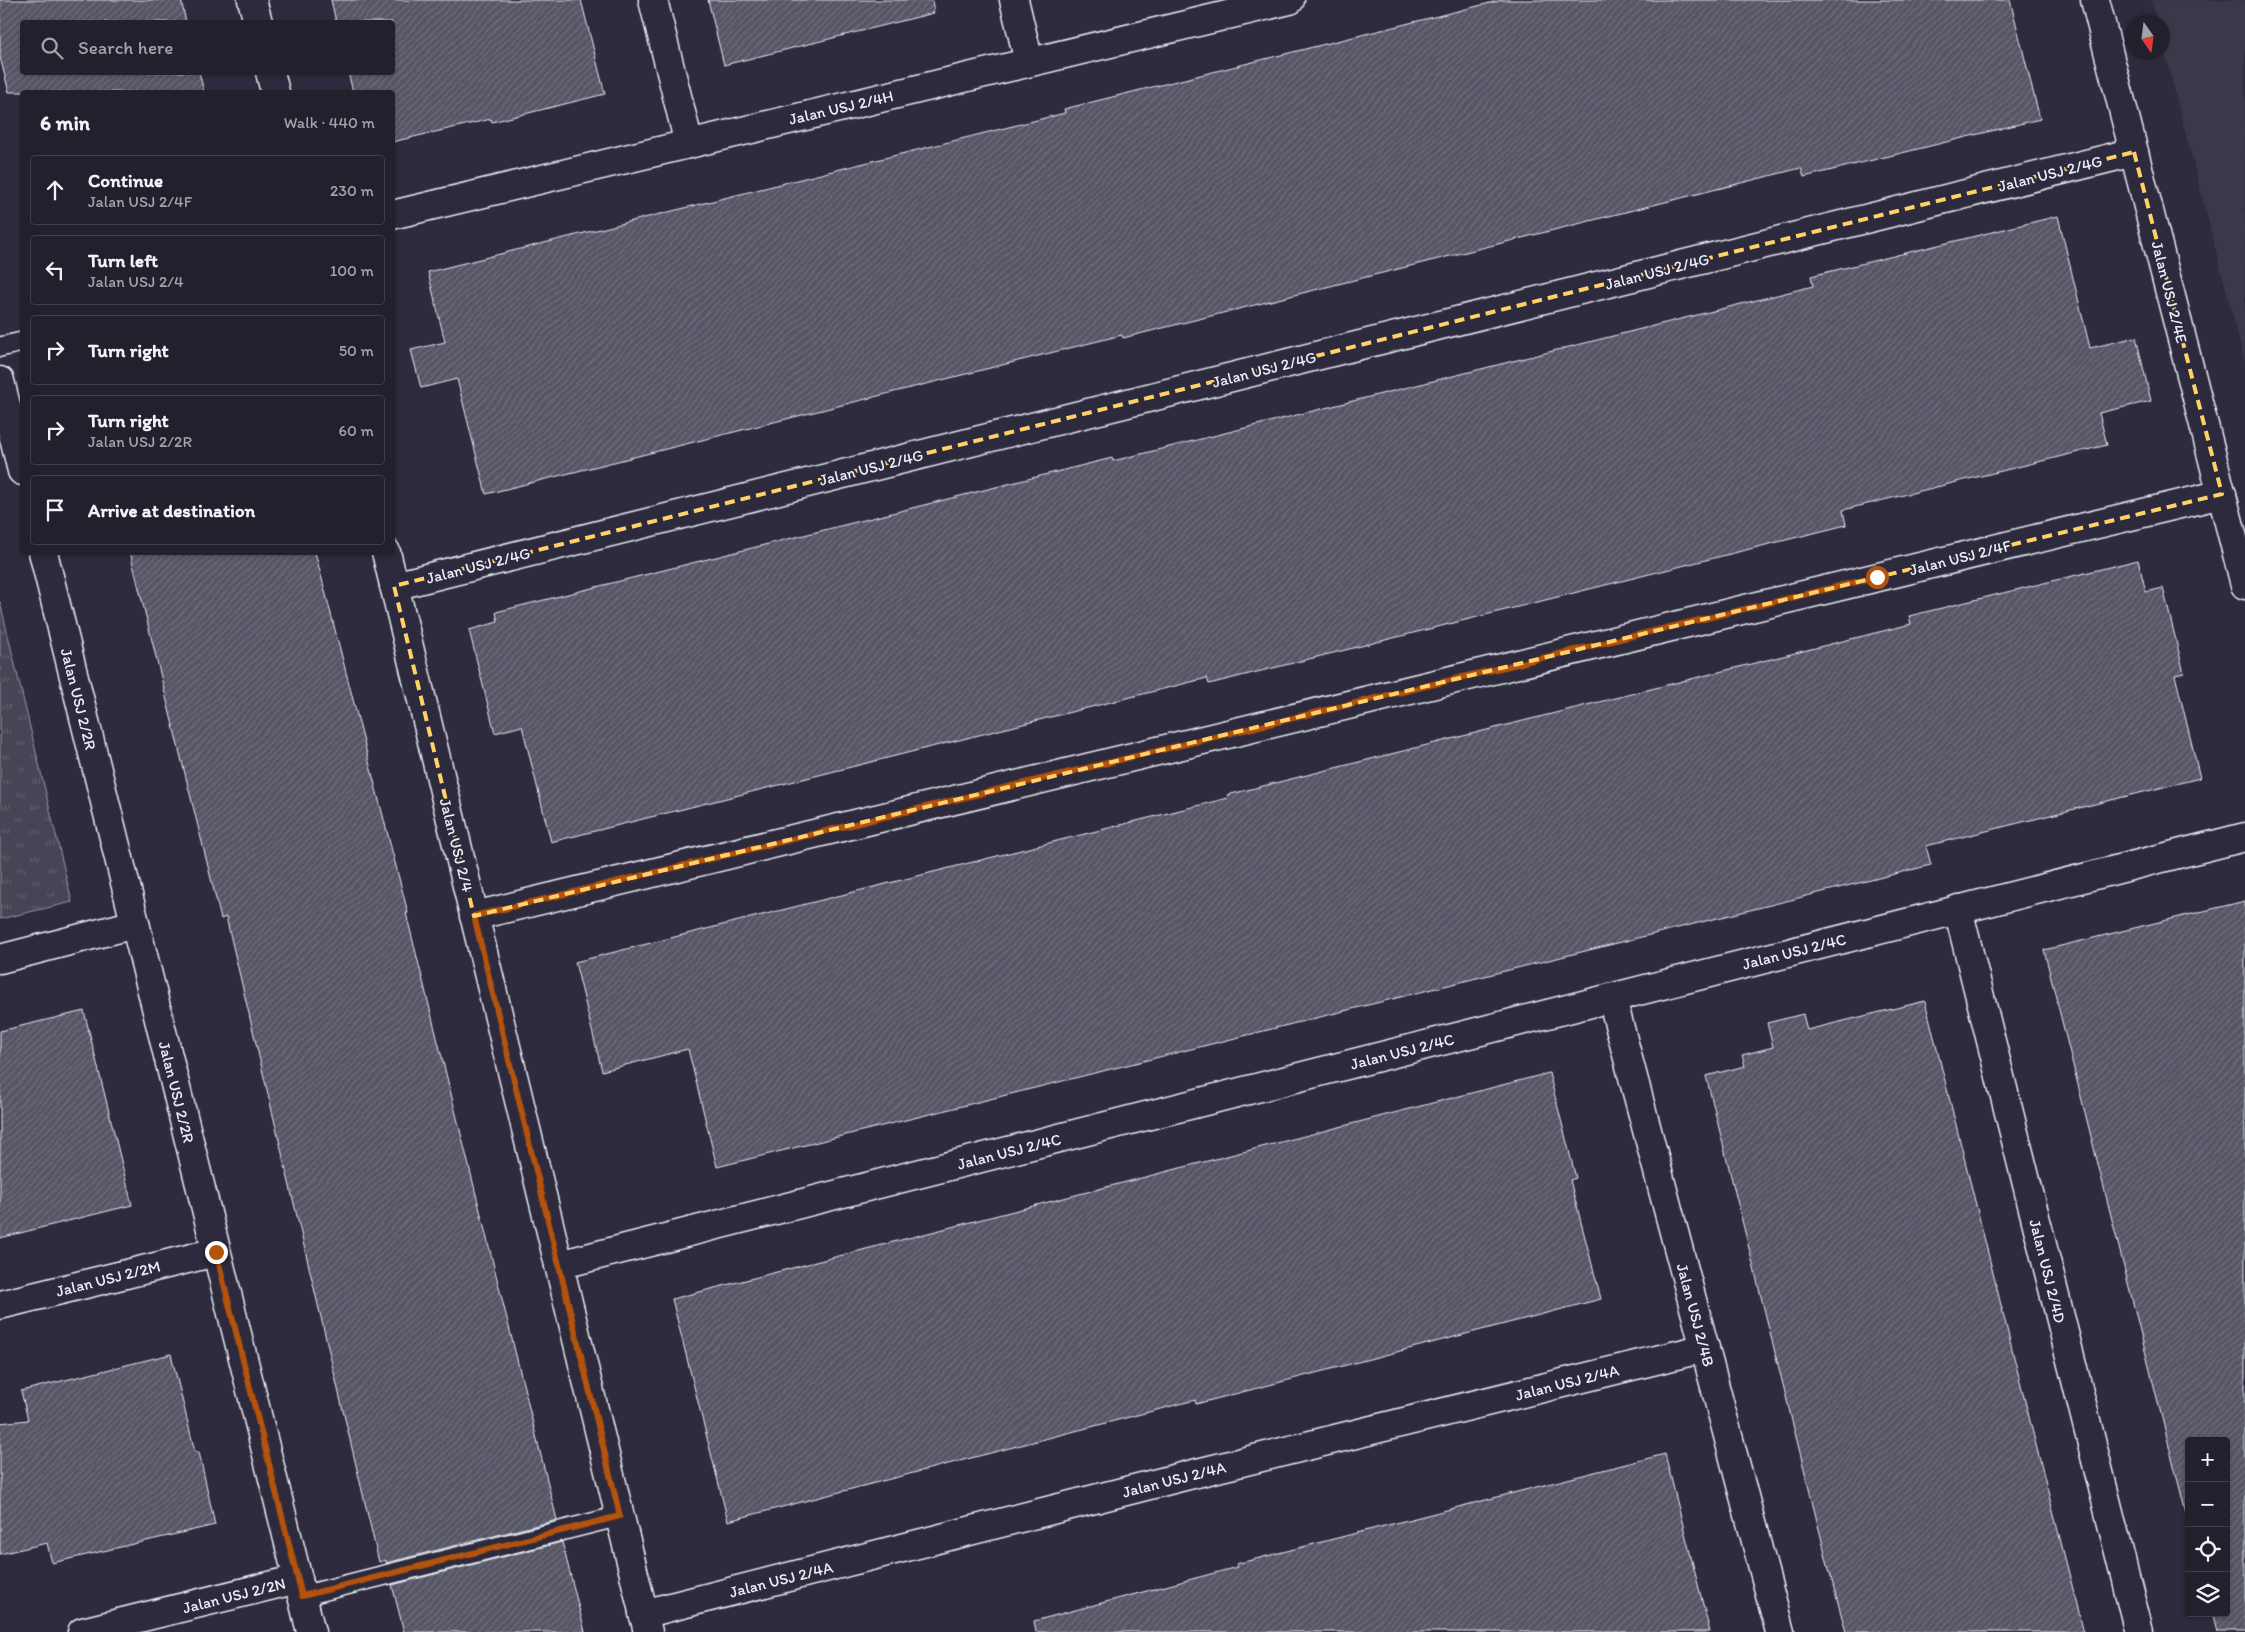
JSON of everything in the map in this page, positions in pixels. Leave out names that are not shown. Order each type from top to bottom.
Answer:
[{"type":"street","points":[[252,0],[257,20]]},
{"type":"street","points":[[653,0],[689,144]]},
{"type":"street","points":[[1014,0],[1029,62]]},
{"type":"street","name":"Jalan USJ 2/4H","points":[[395,214],[1290,0]]},
{"type":"street","name":"Jalan USJ 2/4E","points":[[2095,0],[2245,585]]},
{"type":"street","points":[[271,75],[274,90]]},
{"type":"street","name":"Jalan USJ 2/4G","points":[[394,586],[2134,152]]},
{"type":"street","points":[[0,381],[4,411],[20,464]]},
{"type":"street","name":"Jalan USJ 2/4F","points":[[474,916],[2222,494]]},
{"type":"street","name":"Jalan USJ 2/2R","points":[[44,555],[311,1632]]},
{"type":"street","name":"Jalan USJ 2/4","points":[[387,555],[646,1623]]},
{"type":"street","name":"Jalan USJ 2/4C","points":[[558,1265],[2245,836]]},
{"type":"street","name":"Jalan USJ 2/4D","points":[[1958,909],[2139,1632]]},
{"type":"street","points":[[0,959],[136,924]]},
{"type":"street","name":"Jalan USJ 2/4B","points":[[1612,998],[1780,1632]]},
{"type":"street","name":"Jalan USJ 2/2M","points":[[0,1305],[216,1252]]},
{"type":"street","name":"Jalan USJ 2/4A","points":[[646,1623],[1189,1475],[1705,1348]]},
{"type":"street","name":"Jalan USJ 2/2N","points":[[82,1632],[300,1587]]},
{"type":"lane","points":[[0,348],[20,343]]},
{"type":"lane","points":[[300,1587],[620,1516]]},
{"type":"highlighted area","points":[[2134,152],[2222,494],[474,916],[394,586]]},
{"type":"shaded area","points":[[2151,0],[2245,0],[2245,363],[2167,60],[2170,60],[2170,15],[2155,15]]},
{"type":"green space","points":[[0,602],[72,902],[0,919]]},
{"type":"building","points":[[0,0],[181,0],[186,20],[20,20],[20,75],[200,75],[204,90],[20,90],[20,92],[9,92],[0,57]]},
{"type":"building","points":[[331,0],[581,0],[605,94],[492,122],[491,119],[395,141],[395,90],[352,90],[349,75],[395,75],[395,20],[336,20]]},
{"type":"building","points":[[708,0],[932,0],[934,13],[724,65]]},
{"type":"building","points":[[1502,0],[2010,0],[2040,119],[1804,177],[1801,168],[1123,338],[1122,335],[486,494],[457,379],[421,388],[411,350],[445,342],[428,272],[1065,113],[1064,109]]},
{"type":"building","points":[[2058,216],[2090,348],[2136,337],[2151,401],[2099,413],[2107,445],[1843,510],[1846,525],[1209,684],[1207,678],[551,842],[522,726],[495,733],[469,630],[498,622],[496,612],[1112,458],[1113,461],[1813,286],[1811,276]]},
{"type":"building","points":[[131,555],[316,555],[408,913],[406,913],[557,1520],[386,1563],[386,1560],[379,1562],[226,917],[221,919]]},
{"type":"building","points":[[2138,560],[2146,592],[2163,588],[2184,673],[2175,675],[2200,778],[1926,846],[1931,865],[717,1167],[688,1049],[602,1071],[575,962],[1228,798],[1227,795],[1911,624],[1909,616]]},
{"type":"building","points":[[2245,901],[2245,1632],[2216,1632],[2212,1617],[2230,1617],[2230,1437],[2185,1437],[2185,1509],[2044,950]]},
{"type":"building","points":[[1925,1001],[2084,1632],[1846,1632],[1832,1581],[1706,1076],[1745,1066],[1742,1055],[1773,1047],[1767,1023],[1803,1014],[1807,1030]]},
{"type":"building","points":[[84,1011],[132,1205],[0,1238],[0,1031]]},
{"type":"building","points":[[1549,1073],[1576,1178],[1570,1180],[1601,1299],[1196,1404],[1195,1400],[728,1521],[672,1299]]},
{"type":"building","points":[[171,1354],[195,1452],[199,1452],[215,1525],[52,1563],[47,1543],[0,1554],[0,1423],[28,1420],[21,1391]]},
{"type":"building","points":[[1665,1454],[1710,1632],[1036,1632],[1034,1621],[1237,1567],[1236,1564]]},
{"type":"building","points":[[562,1542],[585,1632],[404,1632],[392,1585]]},
{"type":"route","points":[[216,1252],[302,1596],[620,1516],[474,916],[1877,577]]}]
